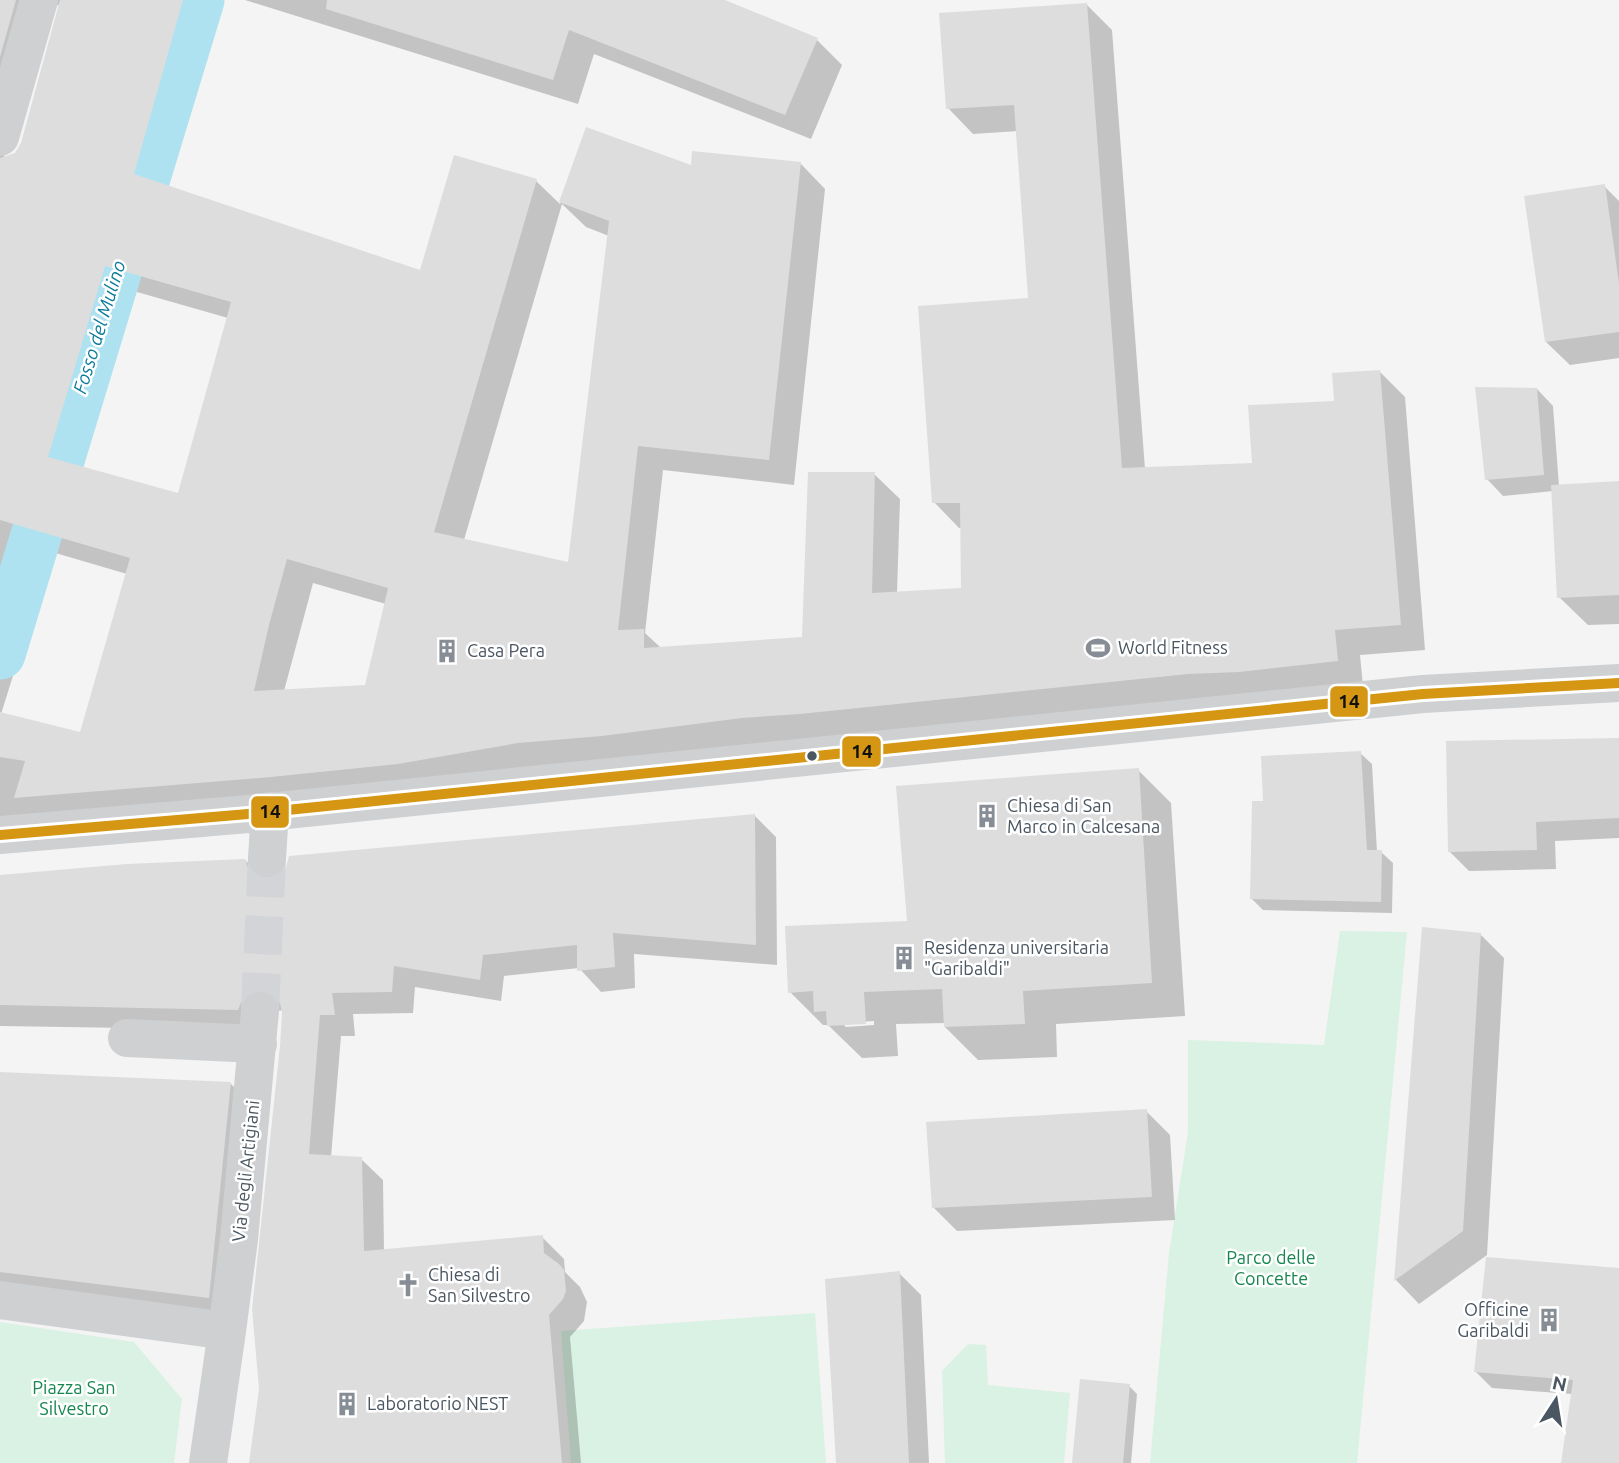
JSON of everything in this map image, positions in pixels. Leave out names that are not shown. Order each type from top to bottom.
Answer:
[{"type":"street","points":[[0,137],[39,0]]},
{"type":"street","points":[[0,835],[270,811],[1423,694],[1619,683]]},
{"type":"street","points":[[267,858],[270,811]]},
{"type":"street","name":"Via degli Artigiani","points":[[127,1038],[259,1028],[239,1239],[227,1331]]},
{"type":"street","points":[[0,1300],[227,1331],[208,1463]]},
{"type":"green space","name":"Parco delle Concette","points":[[1340,931],[1407,932],[1357,1463],[1150,1463],[1169,1253],[1188,1132],[1188,1040],[1324,1045]]},
{"type":"green space","points":[[815,1313],[826,1463],[571,1463],[561,1331]]},
{"type":"green space","name":"Piazza San Silvestro","points":[[0,1322],[134,1342],[182,1399],[174,1463],[0,1463]]},
{"type":"green space","points":[[968,1344],[986,1345],[988,1385],[1070,1393],[1064,1463],[945,1463],[942,1371]]},
{"type":"building","points":[[0,0],[16,0],[0,57]]},
{"type":"building","points":[[60,0],[183,0],[134,174],[420,270],[454,155],[537,179],[434,532],[568,562],[609,221],[559,202],[586,127],[691,165],[692,151],[801,162],[769,460],[638,446],[618,630],[644,629],[644,648],[802,637],[808,472],[875,472],[872,593],[961,588],[960,503],[932,503],[918,306],[1028,298],[1014,105],[946,109],[939,13],[1087,3],[1122,468],[1252,463],[1248,405],[1334,401],[1332,373],[1380,370],[1401,625],[1335,630],[1338,661],[742,718],[602,736],[518,743],[398,764],[14,798],[25,761],[0,757],[0,712],[80,732],[130,558],[0,520],[0,158],[15,153],[21,143]],"holes":[[[105,266],[231,302],[178,493],[48,457]],[[287,559],[388,588],[365,685],[254,691]]]},
{"type":"building","points":[[327,0],[725,0],[818,38],[785,115],[569,30],[553,80],[326,9]]},
{"type":"building","points":[[1605,184],[1619,283],[1619,332],[1545,342],[1524,196]]},
{"type":"building","points":[[1475,387],[1537,388],[1544,475],[1485,480]]},
{"type":"building","points":[[1619,481],[1619,595],[1557,598],[1551,485]]},
{"type":"building","points":[[1619,738],[1619,818],[1536,822],[1537,850],[1448,852],[1446,741]]},
{"type":"building","points":[[1361,751],[1367,850],[1382,850],[1381,902],[1250,899],[1252,801],[1263,801],[1261,756]]},
{"type":"building","points":[[1139,768],[1152,983],[1023,991],[1025,1024],[944,1027],[942,989],[864,992],[866,1024],[827,1026],[826,1011],[814,1012],[813,991],[788,993],[785,926],[907,921],[896,786]]},
{"type":"building","points":[[755,814],[756,945],[613,933],[615,967],[577,971],[577,945],[483,955],[480,980],[394,966],[392,992],[332,993],[335,1015],[320,1015],[309,1154],[362,1157],[364,1251],[543,1235],[544,1253],[564,1270],[566,1291],[563,1299],[549,1315],[562,1463],[249,1463],[259,1389],[252,1309],[280,1046],[280,1003],[273,994],[261,989],[250,991],[243,998],[238,1010],[0,1005],[0,875],[127,864],[245,859],[254,876],[266,880],[285,871],[289,856]]},
{"type":"building","points":[[1422,927],[1481,933],[1463,1231],[1394,1281]]},
{"type":"building","points":[[0,1072],[231,1082],[209,1298],[0,1272]]},
{"type":"building","points":[[1147,1109],[1152,1197],[932,1208],[926,1122]]},
{"type":"building","name":"Officine Garibaldi","points":[[1486,1257],[1619,1268],[1619,1463],[1561,1463],[1573,1380],[1474,1372]]},
{"type":"building","points":[[900,1271],[909,1463],[836,1463],[825,1279]]},
{"type":"building","points":[[1080,1379],[1130,1384],[1123,1463],[1072,1463]]},
{"type":"waterway","name":"Fosso del Mulino","points":[[0,654],[199,0]]},
{"type":"tunnel","points":[[260,1011],[267,858]]},
{"type":"transit line","name":"14","points":[[0,835],[248,814],[1423,694],[1619,683]]},
{"type":"place","name":"World Fitness","points":[[1098,648]]},
{"type":"place","name":"Casa Pera","points":[[447,651]]},
{"type":"place","name":"Chiesa di San Marco in Calcesana","points":[[987,816]]},
{"type":"place","name":"Residenza universitaria \"Garibaldi\"","points":[[904,958]]},
{"type":"place","name":"Chiesa di San Silvestro","points":[[408,1285]]},
{"type":"place","name":"Officine Garibaldi","points":[[1549,1320]]},
{"type":"place","name":"Laboratorio NEST","points":[[347,1404]]}]
